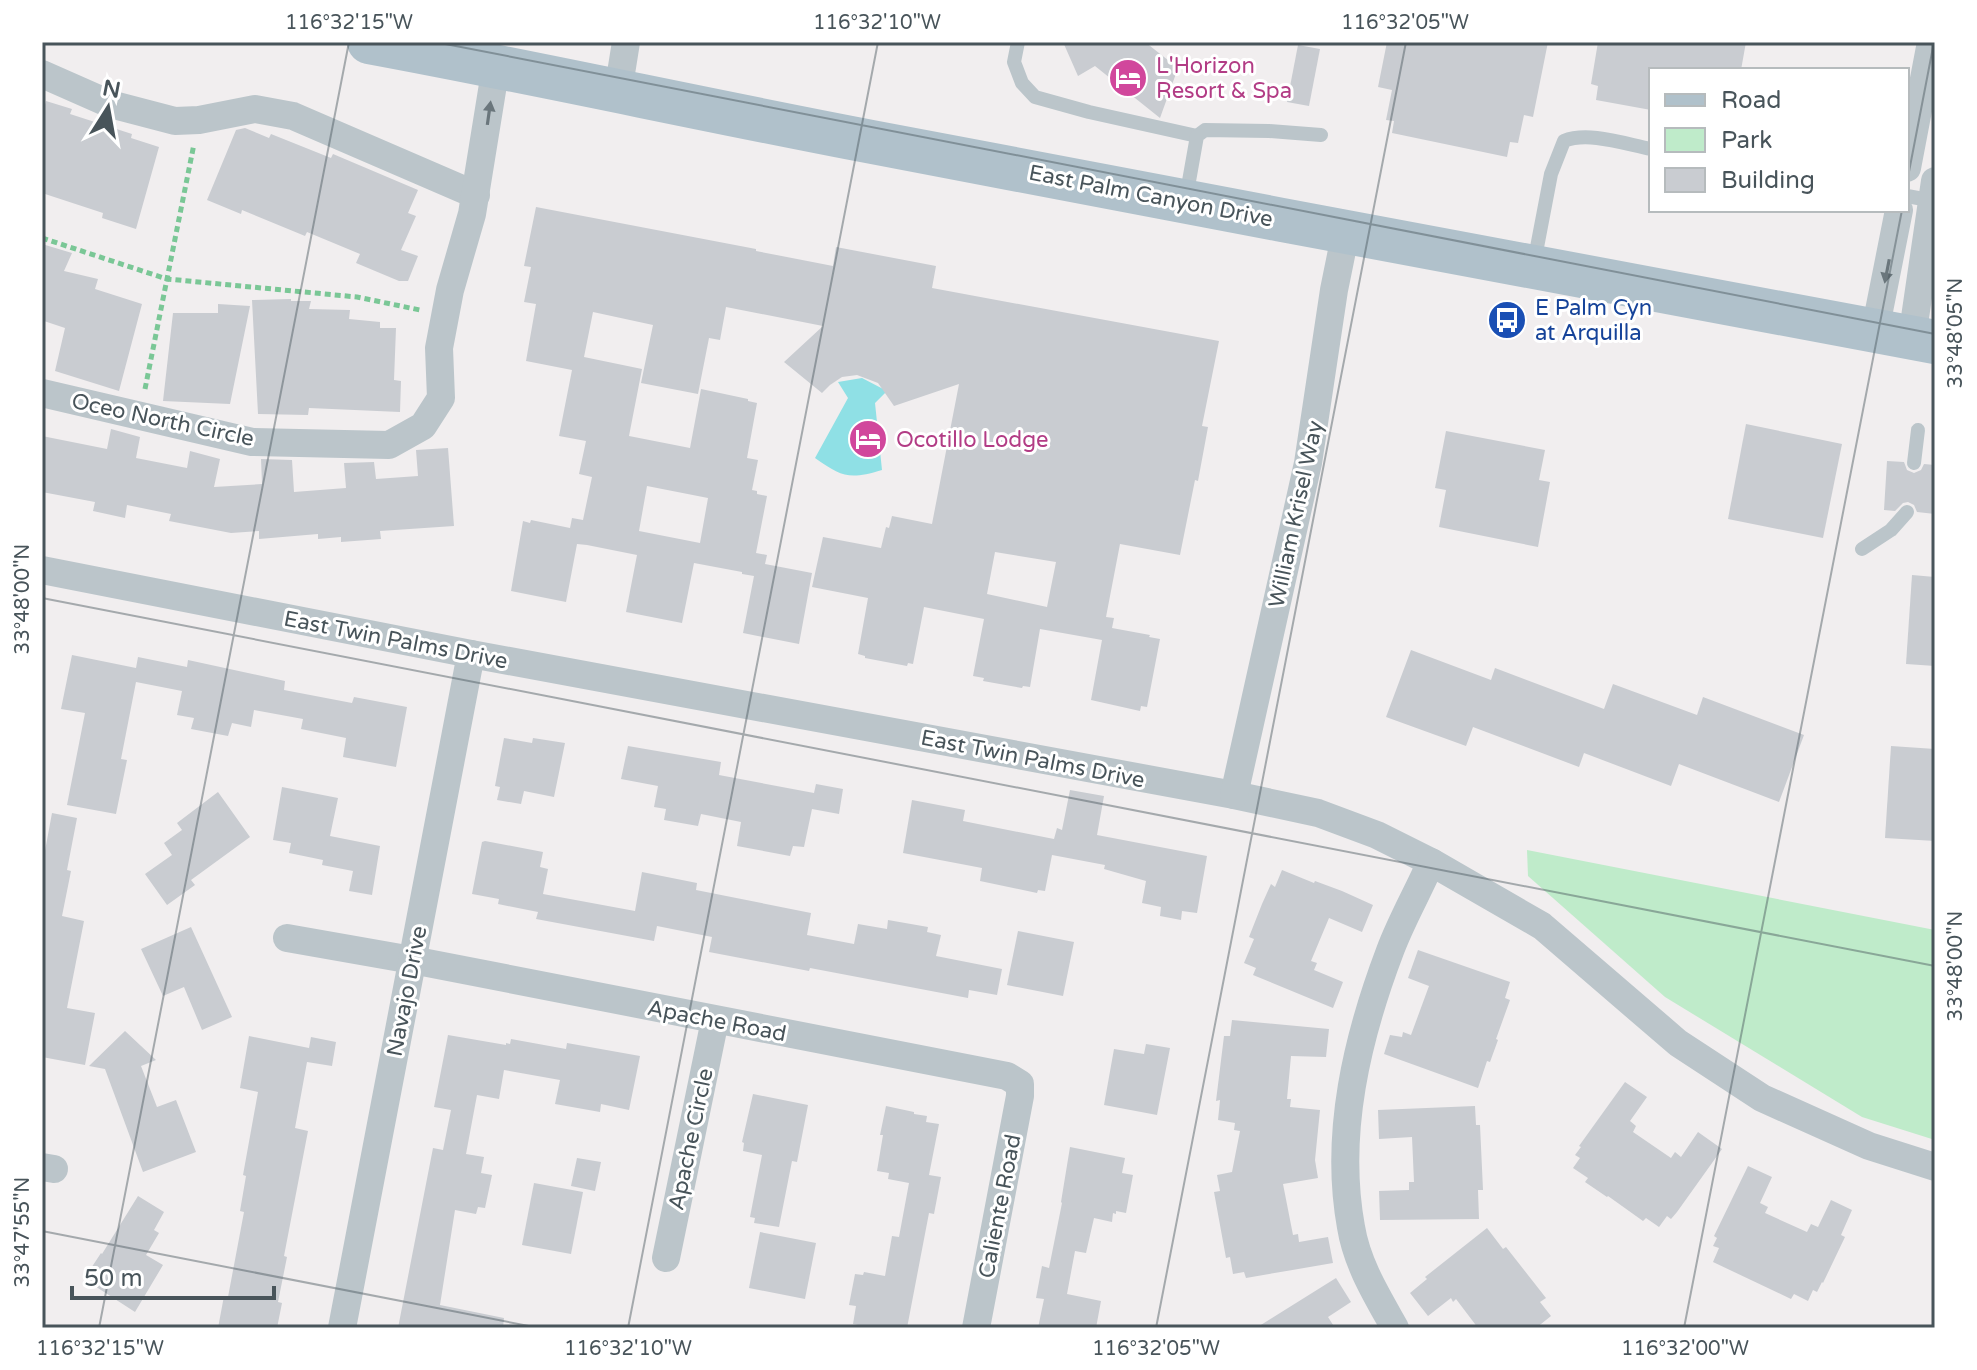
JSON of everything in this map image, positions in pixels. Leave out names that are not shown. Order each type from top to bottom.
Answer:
[{"type":"main road","name":"East Palm Canyon Drive","points":[[369,42],[1185,202],[1907,337]]},
{"type":"street","points":[[618,92],[626,42]]},
{"type":"street","points":[[1909,158],[1931,42]]},
{"type":"street","name":"Oceo North Circle","points":[[42,393],[252,442],[389,445],[423,426],[441,398],[439,348],[450,290],[476,195],[496,66]]},
{"type":"street","points":[[42,74],[110,104],[175,121],[199,120],[255,109],[293,116],[476,195]]},
{"type":"street","points":[[1907,337],[1927,195]]},
{"type":"street","points":[[1899,212],[1907,337]]},
{"type":"street","name":"William Krisel Way","points":[[1234,795],[1308,463],[1346,231]]},
{"type":"street","name":"East Twin Palms Drive","points":[[42,570],[1318,813],[1377,835],[1431,862],[1542,926],[1678,1043],[1762,1098],[1869,1146],[1935,1167]]},
{"type":"street","name":"Navajo Drive","points":[[342,1328],[471,654]]},
{"type":"street","points":[[1395,1328],[1368,1280],[1351,1229],[1344,1162],[1350,1095],[1364,1026],[1391,949],[1431,862]]},
{"type":"street","name":"Apache Road","points":[[287,938],[1007,1076],[1020,1084]]},
{"type":"street","name":"Apache Circle","points":[[666,1258],[715,1020]]},
{"type":"street","name":"Caliente Road","points":[[976,1328],[1020,1084]]},
{"type":"lane","points":[[1018,42],[1014,62],[1022,83],[1035,97],[1197,136]]},
{"type":"lane","points":[[1185,202],[1197,136],[1205,130],[1321,135]]},
{"type":"lane","points":[[1533,267],[1551,174],[1564,141],[1588,137],[1649,149]]},
{"type":"lane","points":[[1914,463],[1918,430]]},
{"type":"lane","points":[[1862,549],[1891,530],[1907,512]]},
{"type":"path","points":[[140,416],[199,120]]},
{"type":"path","points":[[42,238],[167,279],[357,297],[445,315]]},
{"type":"green space","points":[[1527,850],[1935,930],[1935,1140],[1862,1117],[1665,997],[1528,876]]},
{"type":"water","points":[[862,378],[887,391],[875,403],[882,470],[853,476],[839,473],[815,458],[848,398],[838,382]]},
{"type":"building","name":"L'Horizon Resort & Spa","points":[[1063,42],[1145,42],[1178,68],[1160,118],[1095,66],[1078,76]]},
{"type":"building","points":[[1387,42],[1548,42],[1533,117],[1524,115],[1518,143],[1510,142],[1507,157],[1392,133],[1394,121],[1386,120],[1392,90],[1378,87]]},
{"type":"building","points":[[1598,42],[1746,42],[1741,68],[1649,68],[1649,110],[1596,100],[1598,86],[1591,84]]},
{"type":"building","points":[[1298,45],[1320,49],[1309,106],[1287,102]]},
{"type":"building","points":[[46,101],[72,109],[70,114],[132,134],[131,138],[159,147],[136,229],[102,218],[103,213],[42,193],[42,116]]},
{"type":"building","points":[[245,128],[269,138],[271,134],[331,158],[333,154],[418,190],[408,213],[416,216],[401,250],[418,256],[408,281],[399,281],[356,263],[360,254],[307,232],[305,236],[242,210],[241,214],[207,200],[236,130]]},
{"type":"building","points":[[536,207],[833,266],[836,247],[936,266],[932,288],[1219,341],[1202,426],[1208,427],[1180,555],[1120,544],[1106,617],[1114,618],[1112,628],[1160,639],[1147,707],[1141,706],[1140,711],[1091,700],[1102,640],[1040,629],[1030,687],[983,681],[984,678],[973,676],[984,619],[924,607],[913,664],[908,663],[907,666],[858,654],[868,598],[812,587],[823,537],[881,548],[892,516],[932,524],[959,384],[894,406],[878,383],[857,375],[842,377],[822,393],[784,362],[823,326],[726,307],[720,340],[709,338],[698,394],[641,383],[653,325],[593,312],[584,357],[642,369],[629,436],[690,448],[701,389],[757,403],[747,458],[758,460],[752,490],[767,496],[756,553],[767,555],[765,564],[812,573],[799,644],[743,633],[754,576],[694,563],[682,623],[626,612],[637,555],[587,545],[577,544],[566,602],[511,591],[523,521],[570,528],[572,518],[583,520],[592,477],[579,474],[586,441],[559,436],[572,370],[526,361],[536,304],[524,302],[531,267],[524,266]],"holes":[[[647,486],[708,498],[700,543],[639,531]],[[995,552],[1056,562],[1047,607],[987,594]]]},
{"type":"building","points":[[42,244],[72,253],[64,271],[98,279],[95,289],[142,304],[119,391],[55,371],[65,328],[44,321],[42,324]]},
{"type":"building","points":[[252,300],[311,301],[309,309],[350,310],[349,319],[380,322],[380,328],[396,328],[394,380],[401,381],[400,412],[309,408],[308,415],[258,414]]},
{"type":"building","points":[[218,304],[250,306],[230,404],[163,401],[173,313],[218,313]]},
{"type":"building","points":[[1746,424],[1842,444],[1823,538],[1728,519]]},
{"type":"building","points":[[111,429],[140,437],[136,458],[187,468],[190,451],[220,459],[214,487],[262,484],[261,459],[292,460],[294,492],[346,488],[344,463],[374,462],[376,479],[418,476],[416,450],[448,448],[454,526],[380,531],[381,539],[341,542],[341,537],[318,539],[318,534],[259,539],[259,531],[231,533],[169,521],[171,514],[127,505],[125,518],[93,511],[95,502],[42,492],[42,436],[107,449]]},
{"type":"building","points":[[1446,431],[1545,450],[1539,480],[1550,482],[1538,547],[1439,527],[1446,490],[1435,488]]},
{"type":"building","points":[[1887,461],[1904,462],[1907,470],[1914,473],[1921,470],[1924,464],[1935,465],[1935,514],[1917,512],[1914,505],[1908,502],[1895,511],[1884,510]]},
{"type":"building","points":[[1912,575],[1935,577],[1935,666],[1906,664]]},
{"type":"building","points":[[1411,650],[1491,680],[1495,668],[1604,709],[1613,684],[1697,715],[1703,697],[1804,735],[1779,802],[1679,764],[1671,786],[1584,753],[1579,767],[1473,727],[1466,746],[1386,717]]},
{"type":"building","points":[[72,655],[136,668],[138,657],[187,667],[188,660],[285,681],[284,690],[352,703],[354,697],[407,707],[396,767],[343,757],[346,738],[301,729],[303,719],[254,710],[251,727],[232,723],[228,736],[191,729],[194,718],[177,715],[182,691],[136,682],[121,759],[127,760],[116,814],[67,805],[85,713],[61,709]]},
{"type":"building","points":[[504,738],[532,743],[533,738],[565,743],[554,797],[524,791],[521,804],[497,800],[500,787],[495,786]]},
{"type":"building","points":[[628,746],[721,762],[719,775],[814,793],[816,784],[843,789],[839,814],[812,809],[804,847],[793,846],[790,856],[737,846],[741,822],[701,814],[698,826],[664,820],[666,809],[654,807],[658,786],[621,779]]},
{"type":"building","points":[[1891,746],[1935,749],[1935,841],[1885,838]]},
{"type":"building","points":[[282,787],[338,798],[330,836],[380,846],[372,895],[349,891],[353,871],[322,865],[323,860],[289,853],[291,843],[273,840]]},
{"type":"building","points":[[1070,790],[1104,796],[1097,835],[1207,856],[1197,913],[1182,911],[1181,920],[1160,916],[1161,907],[1142,903],[1146,881],[1104,869],[1105,865],[1052,855],[1045,891],[1038,890],[1037,893],[980,881],[982,868],[903,853],[912,800],[965,810],[963,821],[1054,839],[1057,828],[1062,830]]},
{"type":"building","points":[[218,792],[250,837],[191,880],[195,885],[167,905],[145,874],[172,855],[164,843],[182,830],[177,823]]},
{"type":"building","points":[[52,813],[77,818],[62,916],[84,921],[67,1008],[95,1013],[85,1065],[42,1057],[42,867]]},
{"type":"building","points":[[482,842],[543,852],[540,867],[548,869],[543,894],[635,911],[642,872],[697,883],[696,890],[811,913],[807,935],[854,944],[858,924],[887,929],[888,920],[928,927],[927,932],[941,935],[936,956],[1002,969],[997,995],[969,990],[968,998],[709,952],[712,937],[657,926],[654,941],[536,919],[538,912],[498,904],[499,899],[472,894]]},
{"type":"building","points":[[1282,870],[1373,905],[1362,932],[1329,918],[1311,961],[1317,963],[1314,970],[1343,982],[1333,1008],[1253,975],[1256,968],[1244,963],[1254,939],[1249,937],[1262,904],[1271,884],[1275,887]]},
{"type":"building","points":[[191,927],[232,1017],[202,1030],[184,987],[163,996],[141,949]]},
{"type":"building","points":[[1018,931],[1074,942],[1063,996],[1007,985]]},
{"type":"building","points":[[1418,950],[1510,982],[1505,998],[1510,1000],[1498,1040],[1478,1088],[1384,1054],[1390,1035],[1402,1037],[1403,1032],[1411,1035],[1429,986],[1408,978]]},
{"type":"building","points":[[1232,1020],[1329,1029],[1326,1057],[1291,1056],[1287,1099],[1291,1099],[1290,1107],[1320,1110],[1315,1160],[1318,1178],[1283,1184],[1293,1235],[1298,1234],[1299,1242],[1328,1237],[1333,1263],[1246,1278],[1244,1272],[1233,1274],[1230,1257],[1226,1258],[1214,1192],[1220,1191],[1217,1175],[1232,1172],[1240,1131],[1234,1130],[1235,1123],[1218,1120],[1220,1100],[1216,1101],[1224,1036],[1230,1036]]},
{"type":"building","points":[[125,1031],[156,1060],[141,1066],[157,1107],[176,1100],[196,1152],[143,1172],[105,1069],[89,1066]]},
{"type":"building","points":[[448,1035],[506,1045],[510,1044],[511,1039],[566,1049],[567,1043],[640,1056],[629,1110],[601,1104],[600,1112],[555,1104],[560,1080],[504,1070],[499,1099],[477,1095],[466,1154],[484,1157],[481,1173],[492,1175],[485,1208],[478,1207],[476,1214],[455,1210],[440,1305],[504,1318],[503,1328],[398,1328],[433,1148],[443,1150],[451,1110],[434,1107]]},
{"type":"building","points":[[249,1036],[309,1048],[311,1037],[336,1042],[332,1066],[307,1062],[295,1128],[308,1131],[284,1256],[287,1257],[278,1302],[282,1303],[277,1328],[218,1328],[224,1296],[228,1297],[244,1212],[240,1211],[246,1176],[243,1175],[258,1092],[240,1088]]},
{"type":"building","points":[[1146,1044],[1170,1048],[1157,1115],[1104,1105],[1114,1049],[1144,1054]]},
{"type":"building","points":[[1625,1082],[1647,1097],[1630,1121],[1636,1126],[1633,1132],[1671,1158],[1675,1152],[1681,1157],[1698,1132],[1722,1149],[1677,1212],[1671,1219],[1667,1216],[1659,1227],[1646,1218],[1643,1221],[1585,1182],[1588,1178],[1573,1168],[1580,1158],[1575,1155],[1579,1146]]},
{"type":"building","points":[[753,1094],[808,1105],[797,1162],[792,1161],[779,1227],[754,1223],[755,1218],[750,1217],[762,1155],[743,1151],[742,1142]]},
{"type":"building","points":[[886,1106],[927,1116],[926,1122],[939,1124],[929,1175],[941,1177],[934,1214],[929,1213],[907,1328],[873,1328],[853,1324],[856,1306],[849,1305],[855,1274],[863,1275],[864,1272],[885,1276],[892,1236],[899,1237],[909,1183],[888,1179],[889,1173],[877,1171]]},
{"type":"building","points":[[1475,1106],[1476,1125],[1480,1125],[1483,1190],[1478,1190],[1479,1219],[1380,1220],[1379,1191],[1409,1190],[1409,1182],[1414,1182],[1412,1137],[1379,1139],[1378,1110]]},
{"type":"building","points":[[1070,1147],[1125,1158],[1122,1173],[1133,1175],[1126,1213],[1116,1211],[1112,1222],[1094,1218],[1086,1253],[1075,1251],[1067,1294],[1101,1301],[1096,1328],[1038,1328],[1044,1299],[1036,1298],[1042,1266],[1049,1268]]},
{"type":"building","points":[[577,1158],[601,1162],[595,1191],[571,1186]]},
{"type":"building","points":[[1748,1166],[1772,1177],[1760,1203],[1768,1207],[1765,1213],[1807,1232],[1811,1224],[1818,1227],[1831,1200],[1852,1210],[1841,1235],[1845,1237],[1823,1283],[1817,1292],[1813,1290],[1808,1301],[1794,1294],[1791,1299],[1713,1262],[1719,1248],[1713,1246],[1717,1238],[1714,1236]]},
{"type":"building","points":[[534,1183],[583,1192],[571,1254],[522,1245]]},
{"type":"building","points":[[138,1196],[164,1212],[154,1230],[159,1233],[146,1255],[163,1265],[135,1312],[84,1279]]},
{"type":"building","points":[[1487,1228],[1546,1298],[1540,1302],[1551,1316],[1536,1328],[1478,1328],[1456,1299],[1453,1302],[1451,1298],[1428,1316],[1410,1293],[1427,1279],[1425,1277]]},
{"type":"building","points":[[760,1232],[816,1243],[805,1299],[749,1288]]},
{"type":"building","points":[[1336,1278],[1351,1302],[1328,1317],[1335,1328],[1256,1328]]},
{"type":"place","name":"L'Horizon Resort & Spa","points":[[1128,78]]},
{"type":"place","name":"E Palm Cyn at Arquilla","points":[[1507,320]]},
{"type":"place","name":"Ocotillo Lodge","points":[[868,439]]}]
